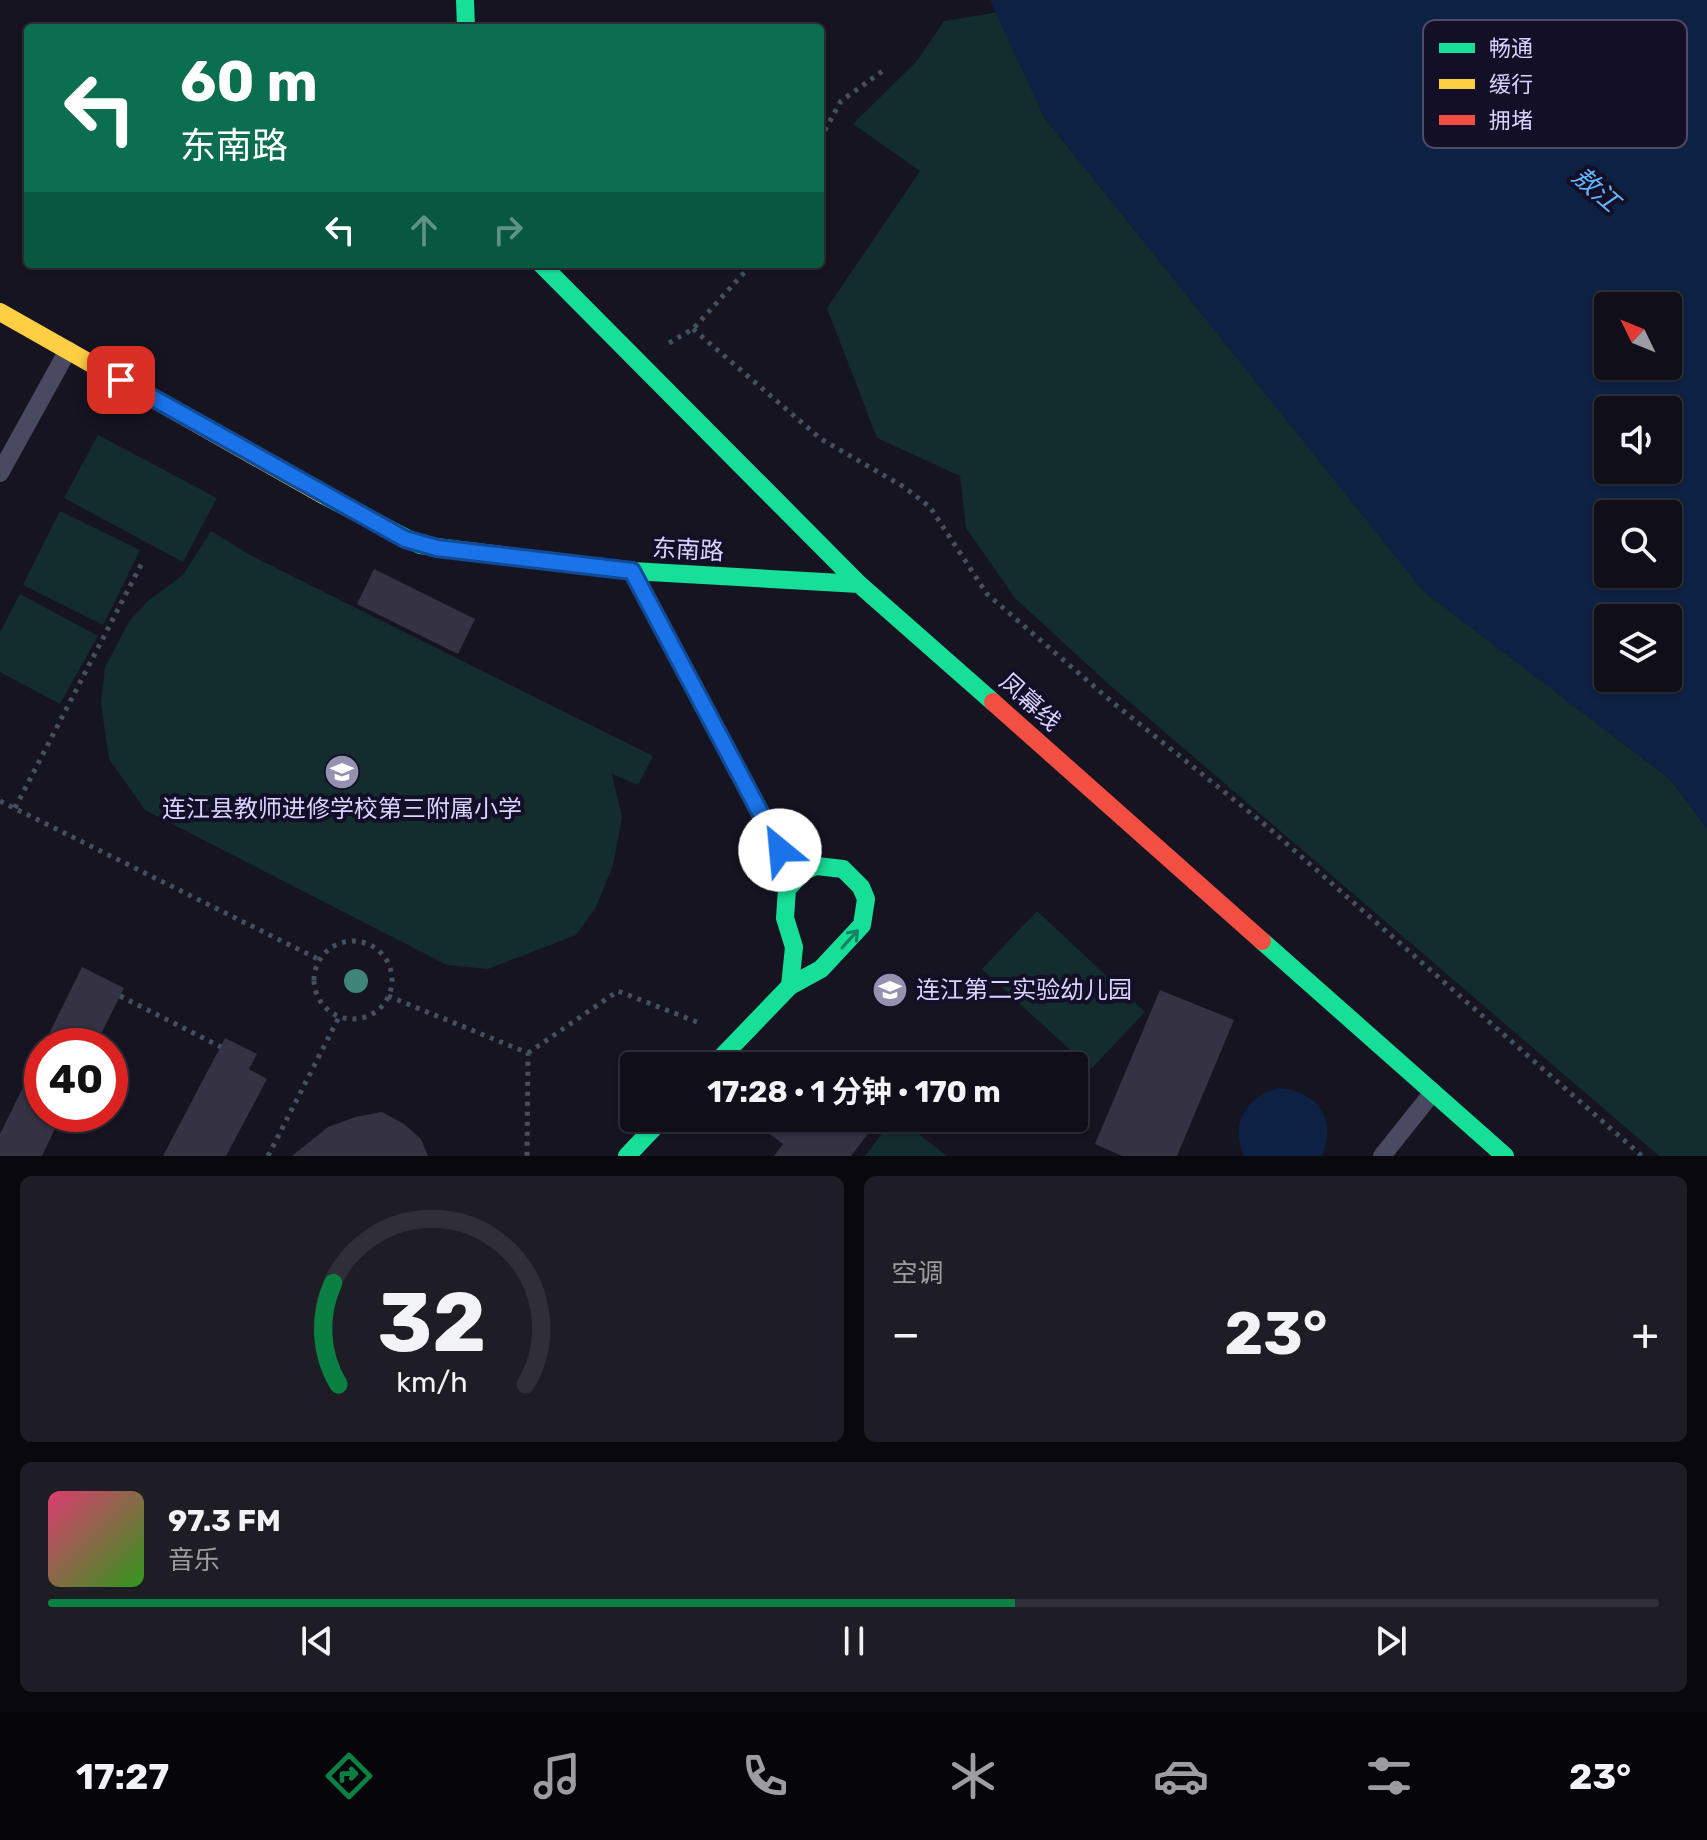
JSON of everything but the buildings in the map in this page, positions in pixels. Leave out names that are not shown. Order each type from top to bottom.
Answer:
[{"type":"street","points":[[465,0],[466,24]]},
{"type":"street","name":"凤幕线","points":[[545,268],[859,584],[1505,1156]]},
{"type":"street","name":"东南路","points":[[1,314],[405,539],[437,548],[632,571],[859,584]]},
{"type":"street","points":[[632,571],[795,878]]},
{"type":"street","points":[[726,1052],[790,986],[821,969],[853,937],[866,912],[861,887],[843,869],[817,866],[795,878],[783,903],[794,947],[790,986]]},
{"type":"street","points":[[627,1156],[650,1132]]},
{"type":"lane","points":[[0,473],[68,350]]},
{"type":"lane","points":[[1382,1156],[1433,1092]]},
{"type":"path","points":[[824,132],[841,101],[884,70]]},
{"type":"path","points":[[630,355],[661,347],[693,329],[748,268]]},
{"type":"path","points":[[693,329],[821,439],[904,487],[930,507],[987,594],[1111,701],[1263,823],[1642,1156]]},
{"type":"path","points":[[15,808],[143,561]]},
{"type":"path","points":[[0,801],[320,960]]},
{"type":"path","points":[[362,942],[373,947],[389,965],[392,976],[388,996],[377,1011],[364,1018],[339,1017],[327,1010],[315,987],[320,960],[338,945],[362,942]]},
{"type":"path","points":[[528,1053],[618,991],[739,1039]]},
{"type":"path","points":[[120,996],[221,1047]]},
{"type":"path","points":[[388,996],[528,1053]]},
{"type":"path","points":[[268,1156],[339,1017]]},
{"type":"path","points":[[527,1156],[528,1053]]},
{"type":"green space","points":[[998,12],[1044,117],[1423,590],[1671,780],[1707,828],[1707,1156],[1659,1156],[1104,680],[1015,598],[966,528],[960,476],[877,438],[827,308],[920,171],[853,124],[917,61],[944,21]]},
{"type":"green space","points":[[98,435],[217,498],[183,562],[64,498]]},
{"type":"green space","points":[[60,511],[140,550],[103,625],[23,585]]},
{"type":"green space","points":[[211,531],[252,556],[653,756],[638,785],[612,774],[622,818],[613,865],[595,909],[576,935],[488,969],[447,965],[145,810],[109,759],[101,704],[105,667],[130,620],[149,600],[183,575]]},
{"type":"green space","points":[[20,594],[98,636],[60,704],[0,672],[0,632]]},
{"type":"green space","points":[[1037,911],[1145,1012],[1091,1069],[1088,1066],[1088,1052],[1072,1052],[982,969]]},
{"type":"green space","points":[[883,1132],[916,1132],[947,1156],[865,1156]]},
{"type":"water","name":"敖江","points":[[990,0],[1707,0],[1707,828],[1671,780],[1423,591],[1044,117]]},
{"type":"water","points":[[1278,1088],[1303,1094],[1320,1109],[1327,1130],[1321,1156],[1244,1156],[1239,1133],[1243,1113],[1257,1098]]},
{"type":"traffic: fast","points":[[465,0],[466,24]]},
{"type":"traffic: fast","points":[[545,268],[859,584],[993,702]]},
{"type":"traffic: fast","points":[[323,495],[420,545],[632,571],[859,584]]},
{"type":"traffic: fast","points":[[632,571],[795,878]]},
{"type":"traffic: fast","points":[[817,866],[843,869],[861,887],[866,899],[862,925],[821,969],[790,986],[794,947],[785,918],[787,889],[805,870],[817,866]]},
{"type":"traffic: fast","points":[[1262,941],[1505,1156]]},
{"type":"traffic: fast","points":[[726,1052],[790,986]]},
{"type":"traffic: fast","points":[[627,1156],[650,1132]]},
{"type":"traffic: slow","points":[[0,312],[323,495]]},
{"type":"traffic: jam","points":[[993,702],[1262,941]]},
{"type":"place","name":"连江县教师进修学校第三附属小学","points":[[342,772]]},
{"type":"place","name":"连江第二实验幼儿园","points":[[890,990]]},
{"type":"route","points":[[121,380],[389,532],[420,545],[632,571],[780,850]]}]
